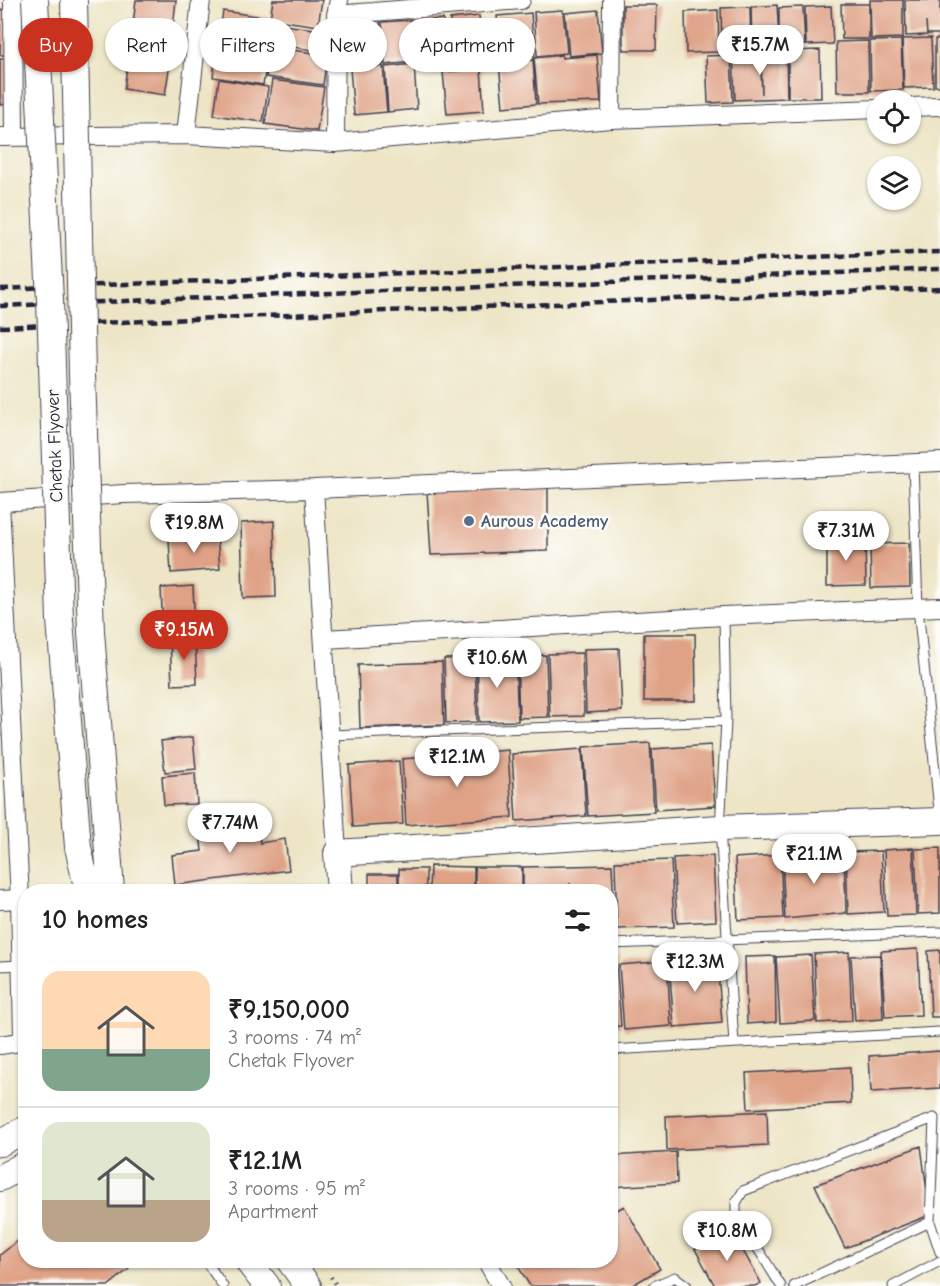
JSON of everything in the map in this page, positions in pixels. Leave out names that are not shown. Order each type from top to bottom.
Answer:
[{"type":"main road","name":"Chetak Flyover","points":[[35,0],[50,300],[60,621],[78,848],[86,884]]},
{"type":"main road","name":"Chetak Flyover","points":[[74,0],[82,375],[91,632],[110,884]]},
{"type":"main road","points":[[339,884],[337,853],[720,828],[940,820]]},
{"type":"main road","points":[[0,1143],[18,1133]]},
{"type":"main road","points":[[0,1178],[18,1168]]},
{"type":"main road","points":[[254,1268],[267,1286]]},
{"type":"main road","points":[[295,1268],[308,1286]]},
{"type":"street","points":[[13,0],[7,137],[186,135],[335,143],[611,119],[867,109]]},
{"type":"street","points":[[186,135],[201,0]]},
{"type":"street","points":[[335,143],[337,8],[521,0]]},
{"type":"street","points":[[611,119],[612,0]]},
{"type":"street","points":[[921,107],[940,106]]},
{"type":"street","points":[[18,888],[8,834],[0,501],[124,494],[314,489],[940,462]]},
{"type":"street","points":[[314,489],[337,853]]},
{"type":"street","points":[[324,639],[724,616],[940,607]]},
{"type":"street","points":[[0,900],[18,899]]},
{"type":"street","points":[[0,1045],[18,1042]]},
{"type":"street","points":[[491,1268],[501,1286]]},
{"type":"lane","points":[[913,464],[918,608],[940,820]]},
{"type":"lane","points":[[724,616],[726,722],[720,828],[734,1043]]},
{"type":"lane","points":[[929,718],[940,717]]},
{"type":"lane","points":[[330,735],[726,722]]},
{"type":"lane","points":[[618,944],[940,932]]},
{"type":"lane","points":[[0,966],[18,965]]},
{"type":"lane","points":[[618,1050],[940,1032]]},
{"type":"lane","points":[[782,1286],[736,1214],[736,1203],[743,1191],[934,1118],[930,1222],[940,1252]]},
{"type":"lane","points":[[794,1286],[930,1222]]},
{"type":"lane","points":[[893,1286],[940,1261]]},
{"type":"lane","points":[[211,1268],[223,1286]]},
{"type":"lane","points":[[654,1286],[675,1277],[687,1286]]},
{"type":"building","points":[[136,0],[176,0],[174,18],[134,18]]},
{"type":"building","points":[[273,0],[322,0],[319,18],[308,18],[308,25],[296,23],[296,18],[270,18]]},
{"type":"building","points":[[870,0],[903,0],[903,38],[871,39]]},
{"type":"building","points":[[905,0],[940,0],[940,34],[927,34],[926,22],[927,35],[906,36]]},
{"type":"building","points":[[841,4],[869,4],[869,39],[842,39]]},
{"type":"building","points":[[623,5],[657,5],[656,50],[623,50]]},
{"type":"building","points":[[777,5],[779,41],[779,8],[803,7],[805,45],[752,49],[751,7]]},
{"type":"building","points":[[831,6],[833,44],[806,45],[805,7]]},
{"type":"building","points":[[750,7],[751,48],[722,49],[721,8]]},
{"type":"building","points":[[0,10],[6,10],[8,55],[0,55]]},
{"type":"building","points":[[563,10],[567,53],[537,56],[534,12]]},
{"type":"building","points":[[598,10],[602,53],[569,56],[565,13]]},
{"type":"building","points":[[718,10],[719,52],[686,53],[685,12]]},
{"type":"building","points":[[223,11],[270,18],[222,18]]},
{"type":"building","points":[[531,13],[531,18],[497,18],[497,16]]},
{"type":"building","points":[[399,21],[399,64],[387,65],[387,22]]},
{"type":"building","points":[[296,27],[308,28],[308,49],[296,48]]},
{"type":"building","points":[[931,38],[933,87],[904,88],[902,39]]},
{"type":"building","points":[[935,39],[940,39],[940,86],[935,86]]},
{"type":"building","points":[[901,40],[903,90],[871,90],[870,41]]},
{"type":"building","points":[[868,41],[869,90],[867,92],[837,92],[836,42]]},
{"type":"building","points":[[820,50],[821,98],[788,98],[788,51]]},
{"type":"building","points":[[296,51],[308,52],[308,72],[325,72],[323,85],[266,77],[267,72],[296,72]]},
{"type":"building","points":[[786,51],[787,98],[735,100],[733,54],[760,53],[762,94],[761,52]]},
{"type":"building","points":[[597,55],[601,102],[538,104],[535,58]]},
{"type":"building","points":[[731,55],[733,102],[708,103],[706,56]]},
{"type":"building","points":[[0,59],[9,59],[11,104],[0,105]]},
{"type":"building","points":[[399,66],[399,72],[415,72],[417,109],[388,112],[387,67]]},
{"type":"building","points":[[126,72],[169,72],[165,95],[124,89]]},
{"type":"building","points":[[214,72],[265,72],[263,85],[213,77]]},
{"type":"building","points":[[350,72],[384,72],[387,112],[354,115]]},
{"type":"building","points":[[443,72],[481,72],[484,111],[447,114]]},
{"type":"building","points":[[500,72],[534,72],[536,104],[503,107]]},
{"type":"building","points":[[219,79],[268,87],[263,122],[214,115]]},
{"type":"building","points":[[272,80],[324,87],[317,131],[265,124]]},
{"type":"building","name":"Aurous Academy","points":[[548,487],[548,551],[431,555],[427,491]]},
{"type":"building","points":[[274,521],[276,597],[243,598],[241,523]]},
{"type":"building","points":[[217,535],[220,569],[171,573],[169,540]]},
{"type":"building","points":[[827,538],[865,538],[866,585],[827,586]]},
{"type":"building","points":[[909,543],[910,587],[871,588],[870,544]]},
{"type":"building","points":[[193,586],[195,631],[163,633],[161,588]]},
{"type":"building","points":[[644,634],[695,634],[696,701],[644,701]]},
{"type":"building","points":[[195,637],[197,684],[172,685],[170,638]]},
{"type":"building","points":[[619,648],[622,711],[586,713],[584,649]]},
{"type":"building","points":[[582,653],[584,716],[550,717],[548,654]]},
{"type":"building","points":[[546,655],[548,717],[519,718],[517,656]]},
{"type":"building","points":[[515,656],[518,721],[479,722],[477,658]]},
{"type":"building","points":[[475,658],[477,722],[446,723],[444,659]]},
{"type":"building","points":[[442,662],[444,725],[360,728],[358,665]]},
{"type":"building","points":[[193,737],[196,769],[165,772],[161,741]]},
{"type":"building","points":[[650,743],[654,812],[588,816],[583,747]]},
{"type":"building","points":[[711,745],[715,806],[656,810],[652,749]]},
{"type":"building","points":[[582,749],[586,816],[516,821],[512,754]]},
{"type":"building","points":[[508,750],[512,817],[406,825],[402,759]]},
{"type":"building","points":[[399,761],[403,824],[353,827],[349,765]]},
{"type":"building","points":[[195,773],[197,804],[164,805],[162,776]]},
{"type":"building","points":[[257,817],[260,843],[285,839],[289,870],[175,884],[172,855],[202,851],[199,825]]},
{"type":"building","points":[[913,848],[916,915],[887,916],[884,850]]},
{"type":"building","points":[[940,848],[940,913],[918,914],[915,849]]},
{"type":"building","points":[[881,851],[884,912],[848,914],[846,852]]},
{"type":"building","points":[[844,853],[846,913],[785,919],[782,856]]},
{"type":"building","points":[[780,855],[783,918],[738,920],[735,858]]},
{"type":"building","points":[[713,856],[716,921],[677,923],[673,858]]},
{"type":"building","points":[[671,860],[674,927],[618,929],[618,884],[616,884],[615,862]]},
{"type":"building","points":[[612,865],[613,884],[523,884],[523,867]]},
{"type":"building","points":[[430,866],[474,867],[474,884],[429,884]]},
{"type":"building","points":[[475,867],[522,867],[522,884],[475,884]]},
{"type":"building","points":[[399,869],[426,869],[426,884],[399,884]]},
{"type":"building","points":[[369,874],[398,874],[398,884],[369,884]]},
{"type":"building","points":[[918,949],[921,1015],[885,1017],[881,951]]},
{"type":"building","points":[[940,950],[940,1017],[931,1017],[928,951]]},
{"type":"building","points":[[849,952],[852,1021],[817,1023],[814,954]]},
{"type":"building","points":[[811,955],[815,1021],[780,1023],[776,957]]},
{"type":"building","points":[[880,955],[883,1019],[855,1021],[851,956]]},
{"type":"building","points":[[775,956],[776,1022],[747,1024],[745,957]]},
{"type":"building","points":[[717,959],[722,1023],[674,1027],[669,963]]},
{"type":"building","points":[[667,961],[671,1026],[624,1030],[619,965]]},
{"type":"building","points":[[618,986],[621,1026],[618,1026]]},
{"type":"building","points":[[940,1051],[940,1088],[871,1092],[869,1056]]},
{"type":"building","points":[[850,1067],[851,1103],[748,1109],[746,1073]]},
{"type":"building","points":[[767,1111],[768,1145],[667,1150],[666,1116]]},
{"type":"building","points":[[921,1146],[930,1215],[845,1248],[815,1185]]},
{"type":"building","points":[[676,1152],[677,1183],[618,1187],[618,1156]]},
{"type":"building","points":[[624,1206],[660,1269],[631,1286],[530,1286],[519,1268],[618,1268],[618,1209]]},
{"type":"building","points":[[731,1229],[761,1283],[755,1286],[715,1286],[695,1249]]},
{"type":"building","points":[[18,1240],[18,1268],[129,1269],[108,1286],[0,1286],[0,1255]]},
{"type":"railway","points":[[0,289],[940,252]]},
{"type":"railway","points":[[0,306],[940,269]]},
{"type":"railway","points":[[0,327],[940,288]]},
{"type":"place","name":"Aurous Academy","points":[[469,521]]}]
